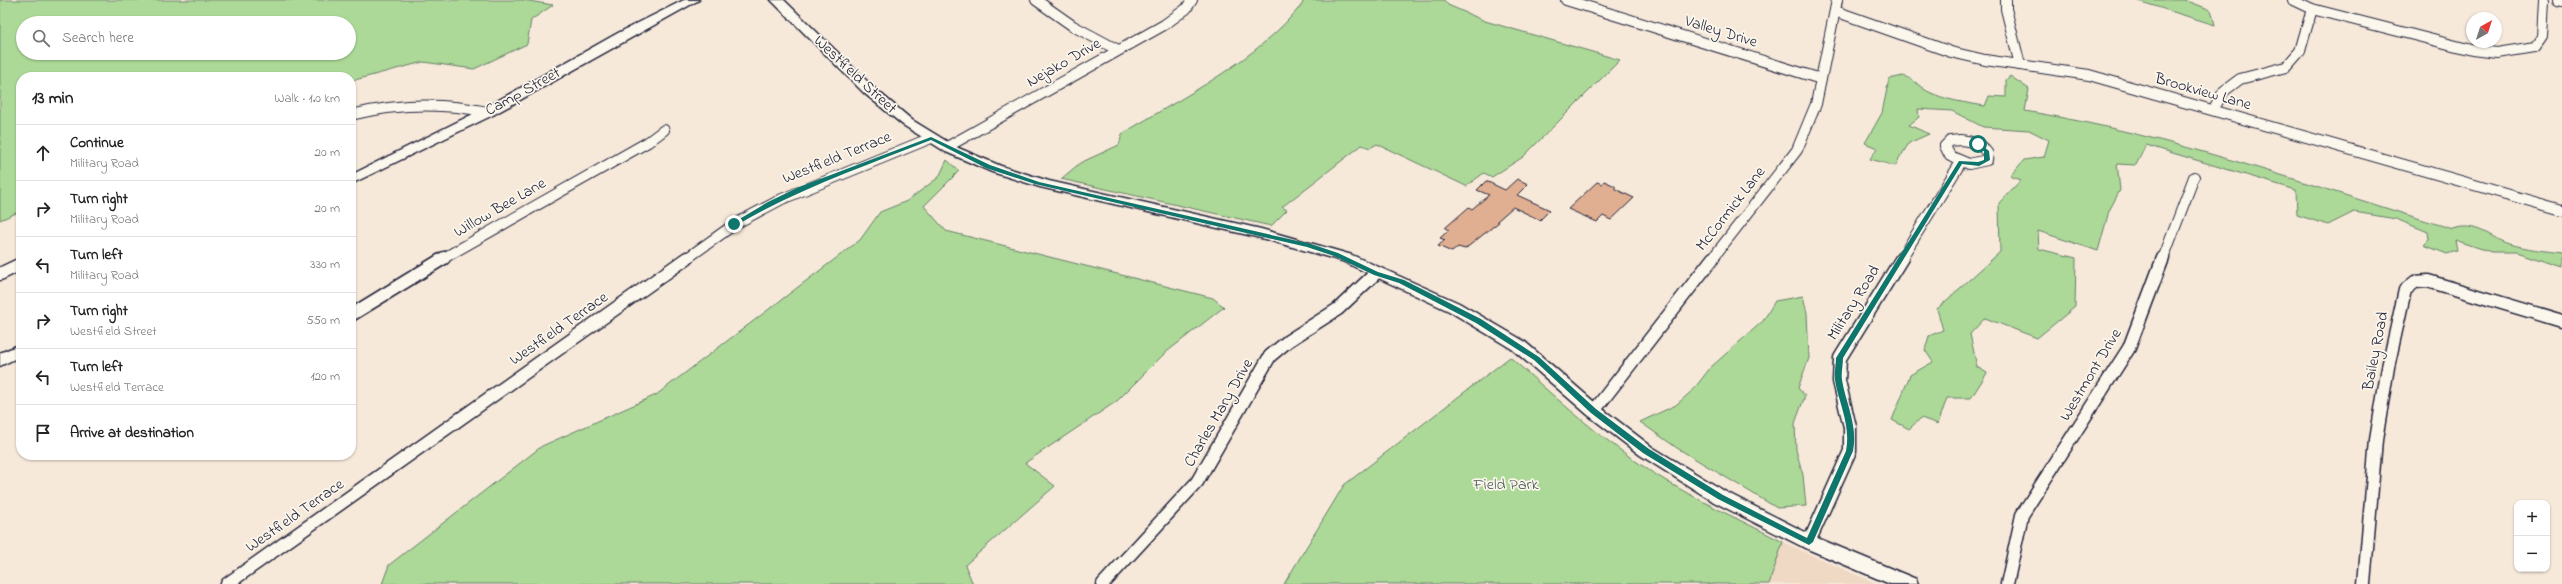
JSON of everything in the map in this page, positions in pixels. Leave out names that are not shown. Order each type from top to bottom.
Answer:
[{"type":"main road","name":"Camp Street","points":[[356,178],[488,112],[622,36],[693,0]]},
{"type":"main road","name":"Westfield Street","points":[[777,0],[872,95],[891,111],[947,147],[988,166],[1037,183],[1308,246],[1347,258],[1376,273],[1431,295],[1518,345],[1594,411],[1646,451],[1720,497],[1809,542],[1909,584]]},
{"type":"main road","points":[[0,360],[16,352]]},
{"type":"street","points":[[1036,0],[1073,26],[1118,50]]},
{"type":"street","name":"Nejako Drive","points":[[947,147],[1164,25],[1186,9],[1192,0]]},
{"type":"street","name":"Valley Drive","points":[[1566,0],[1821,79]]},
{"type":"street","name":"McCormick Lane","points":[[1594,411],[1797,150],[1816,104],[1837,0]]},
{"type":"street","points":[[2006,0],[2006,9],[2020,65]]},
{"type":"street","points":[[2293,0],[2312,9],[2472,50],[2497,53],[2535,47],[2542,37],[2544,0]]},
{"type":"street","points":[[2213,110],[2224,91],[2240,79],[2286,67],[2300,51],[2312,9]]},
{"type":"street","name":"Brookview Lane","points":[[1835,11],[1951,52],[1985,60],[2089,75],[2562,210]]},
{"type":"street","points":[[356,114],[394,104],[422,102],[488,112]]},
{"type":"street","name":"Willow Bee Lane","points":[[356,312],[409,278],[648,142],[664,130]]},
{"type":"street","name":"Westfield Terrace","points":[[227,584],[734,224],[770,203],[801,189],[931,138]]},
{"type":"street","name":"Military Road","points":[[1809,542],[1850,451],[1851,441],[1848,409],[1839,379],[1840,358],[1961,162]]},
{"type":"street","name":"Westmont Drive","points":[[2007,584],[2022,515],[2129,348],[2194,177]]},
{"type":"street","points":[[0,274],[16,266]]},
{"type":"street","name":"Charles Mary Drive","points":[[1103,584],[1197,482],[1270,356],[1288,340],[1338,308],[1376,273]]},
{"type":"street","name":"Bailey Road","points":[[2364,584],[2376,440],[2388,367],[2405,290],[2409,285],[2417,281],[2428,281],[2562,321]]},
{"type":"shaded area","points":[[1783,542],[1809,554],[1877,584],[1769,584]]},
{"type":"green space","points":[[0,0],[523,0],[553,5],[531,20],[527,44],[474,69],[423,62],[356,80],[356,72],[16,72],[16,213],[0,220]]},
{"type":"green space","points":[[1302,0],[1444,0],[1448,5],[1485,21],[1620,60],[1523,157],[1492,177],[1484,173],[1466,186],[1377,144],[1370,148],[1362,145],[1282,207],[1287,210],[1271,226],[1061,179],[1080,163],[1119,145],[1122,134],[1242,60],[1285,24],[1303,3]]},
{"type":"green space","points":[[2135,0],[2185,0],[2211,10],[2215,25]]},
{"type":"green space","points":[[1903,76],[1914,81],[1927,91],[1941,97],[1985,106],[1989,96],[2006,97],[2006,80],[2010,76],[2029,89],[2025,111],[2080,121],[2187,148],[2294,179],[2453,229],[2469,227],[2483,231],[2510,244],[2529,249],[2562,253],[2562,267],[2516,252],[2491,252],[2455,240],[2457,251],[2447,254],[2424,245],[2429,240],[2428,232],[2396,219],[2354,212],[2328,225],[2297,215],[2296,190],[2146,145],[2136,165],[2117,164],[2120,190],[2109,211],[2098,251],[2038,231],[2039,249],[2076,258],[2075,307],[2037,338],[1985,318],[1970,334],[1977,367],[1987,373],[1971,398],[1947,398],[1938,424],[1921,418],[1909,429],[1892,420],[1910,375],[1933,362],[1925,350],[1929,336],[1943,330],[1937,309],[2000,252],[1999,203],[2021,180],[2010,176],[2024,160],[2044,157],[2049,140],[2029,130],[1983,127],[1952,111],[1918,109],[1919,117],[1909,125],[1929,134],[1909,143],[1895,166],[1870,159],[1877,148],[1865,143],[1882,113],[1889,79]]},
{"type":"green space","points":[[947,160],[959,171],[924,206],[946,231],[1213,298],[1224,307],[1164,354],[1117,401],[1025,463],[1055,486],[965,565],[973,584],[382,584],[389,565],[542,446],[656,395],[860,240],[880,212],[907,201],[939,177]]},
{"type":"green space","points":[[1803,296],[1807,313],[1809,358],[1798,388],[1805,396],[1795,423],[1796,450],[1803,475],[1806,506],[1777,508],[1677,448],[1640,422],[1676,405],[1693,390],[1711,367],[1763,321],[1775,301]]},
{"type":"green space","name":"Field Park","points":[[1510,357],[1586,423],[1634,460],[1688,494],[1783,542],[1769,584],[1284,584],[1344,485]]},
{"type":"building","points":[[1517,179],[1528,184],[1517,195],[1550,210],[1540,220],[1513,207],[1497,221],[1499,222],[1465,249],[1458,247],[1452,252],[1438,246],[1445,240],[1440,238],[1449,230],[1445,228],[1469,207],[1472,209],[1489,195],[1477,190],[1486,181],[1505,190]]},
{"type":"building","points":[[1604,181],[1615,186],[1615,189],[1634,198],[1611,220],[1603,216],[1597,222],[1568,209],[1597,182],[1602,184]]},
{"type":"route","points":[[734,224],[770,203],[801,189],[931,138],[988,166],[1037,183],[1276,237],[1336,254],[1376,273],[1402,282],[1431,295],[1479,321],[1518,345],[1536,359],[1594,411],[1646,451],[1720,497],[1809,542],[1850,451],[1852,431],[1848,409],[1839,379],[1838,364],[1840,358],[1961,162],[1967,164],[1979,164],[1984,163],[1989,158],[1987,151],[1978,144]]}]
